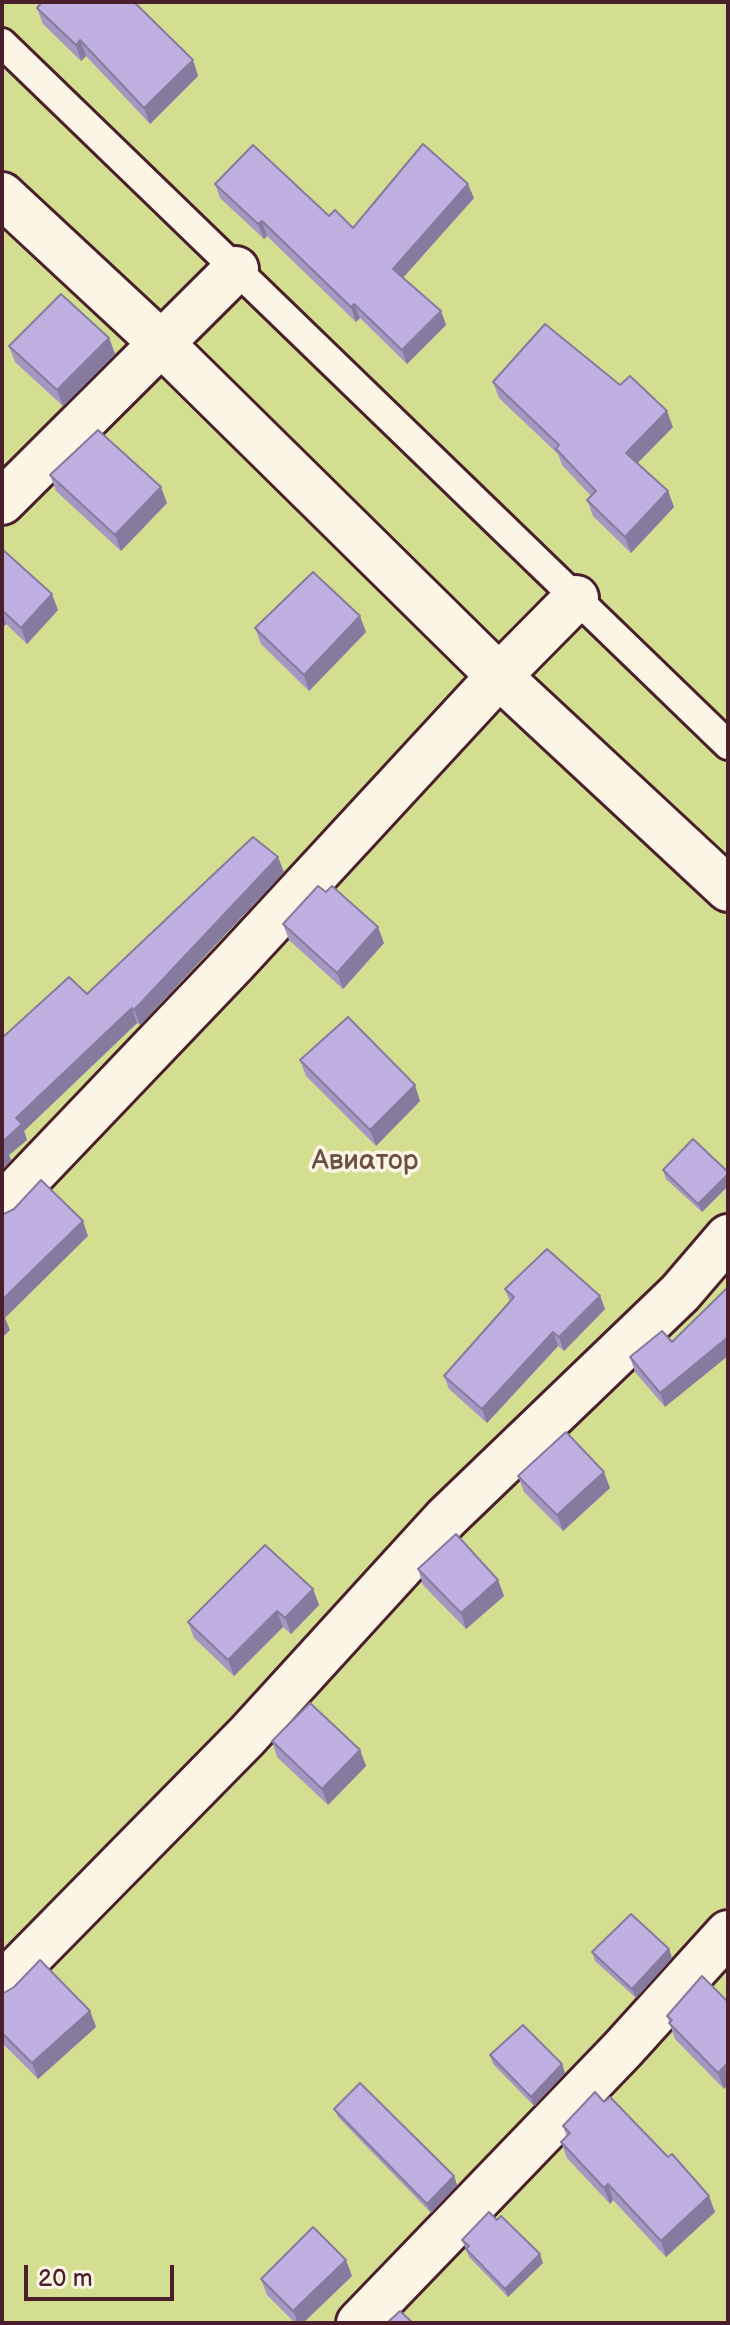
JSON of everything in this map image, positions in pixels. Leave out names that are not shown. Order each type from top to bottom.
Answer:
[{"type":"street","points":[[2,195],[160,342],[499,676],[728,889]]},
{"type":"street","points":[[2,502],[236,269]]},
{"type":"street","points":[[2,1206],[233,964],[499,676],[576,598]]},
{"type":"street","points":[[2,1985],[247,1736],[446,1518],[680,1293],[728,1237]]},
{"type":"street","points":[[359,2323],[622,2050],[728,1933]]},
{"type":"lane","points":[[2,43],[728,745]]},
{"type":"green space","name":"Авиатор","points":[[2,2],[728,2],[728,2323],[2,2323]]},
{"type":"building","points":[[42,2],[134,2],[193,60],[144,108],[80,40],[76,45],[37,8]]},
{"type":"building","points":[[423,144],[468,184],[393,269],[441,311],[402,350],[354,304],[351,307],[262,221],[258,224],[215,184],[253,145],[329,216],[335,210],[353,228]]},
{"type":"building","points":[[61,294],[109,338],[57,390],[9,346]]},
{"type":"building","points":[[545,324],[620,385],[630,376],[667,411],[626,453],[668,491],[625,537],[587,500],[596,491],[556,449],[559,445],[493,382]]},
{"type":"building","points":[[98,430],[161,487],[115,535],[50,475]]},
{"type":"building","points":[[2,549],[52,594],[21,628],[2,610]]},
{"type":"building","points":[[313,572],[360,616],[304,675],[255,628]]},
{"type":"building","points":[[253,837],[278,857],[134,1010],[132,1008],[16,1118],[22,1124],[2,1142],[2,1038],[69,977],[87,994]]},
{"type":"building","points":[[318,886],[326,892],[332,886],[378,927],[337,973],[283,924]]},
{"type":"building","points":[[348,1017],[415,1085],[370,1130],[300,1060]]},
{"type":"building","points":[[693,1139],[728,1172],[698,1204],[663,1170]]},
{"type":"building","points":[[41,1180],[83,1221],[2,1300],[2,1215],[14,1209]]},
{"type":"building","points":[[547,1249],[600,1296],[559,1337],[553,1332],[482,1409],[444,1376],[514,1297],[505,1289]]},
{"type":"building","points":[[728,1287],[728,1337],[660,1393],[630,1357],[662,1331],[672,1342]]},
{"type":"building","points":[[566,1432],[604,1472],[557,1515],[518,1476]]},
{"type":"building","points":[[456,1534],[498,1580],[461,1613],[418,1569]]},
{"type":"building","points":[[265,1545],[313,1589],[285,1618],[277,1611],[228,1660],[188,1622]]},
{"type":"building","points":[[310,1703],[360,1750],[322,1789],[272,1741]]},
{"type":"building","points":[[631,1914],[669,1949],[632,1989],[592,1952]]},
{"type":"building","points":[[40,1960],[90,2011],[32,2063],[2,2033],[2,1994],[14,1987]]},
{"type":"building","points":[[702,1976],[728,2002],[728,2063],[718,2073],[669,2023],[672,2020],[667,2016]]},
{"type":"building","points":[[523,2025],[562,2064],[531,2097],[490,2055]]},
{"type":"building","points":[[360,2083],[454,2176],[427,2204],[334,2109]]},
{"type":"building","points":[[595,2092],[604,2102],[610,2097],[668,2157],[672,2154],[709,2196],[661,2241],[608,2184],[604,2188],[561,2142],[570,2133],[563,2126]]},
{"type":"building","points":[[489,2212],[497,2220],[501,2216],[540,2254],[505,2289],[466,2249],[469,2246],[462,2240]]},
{"type":"building","points":[[313,2227],[346,2260],[293,2311],[261,2279]]},
{"type":"building","points":[[400,2311],[413,2323],[387,2323]]}]
